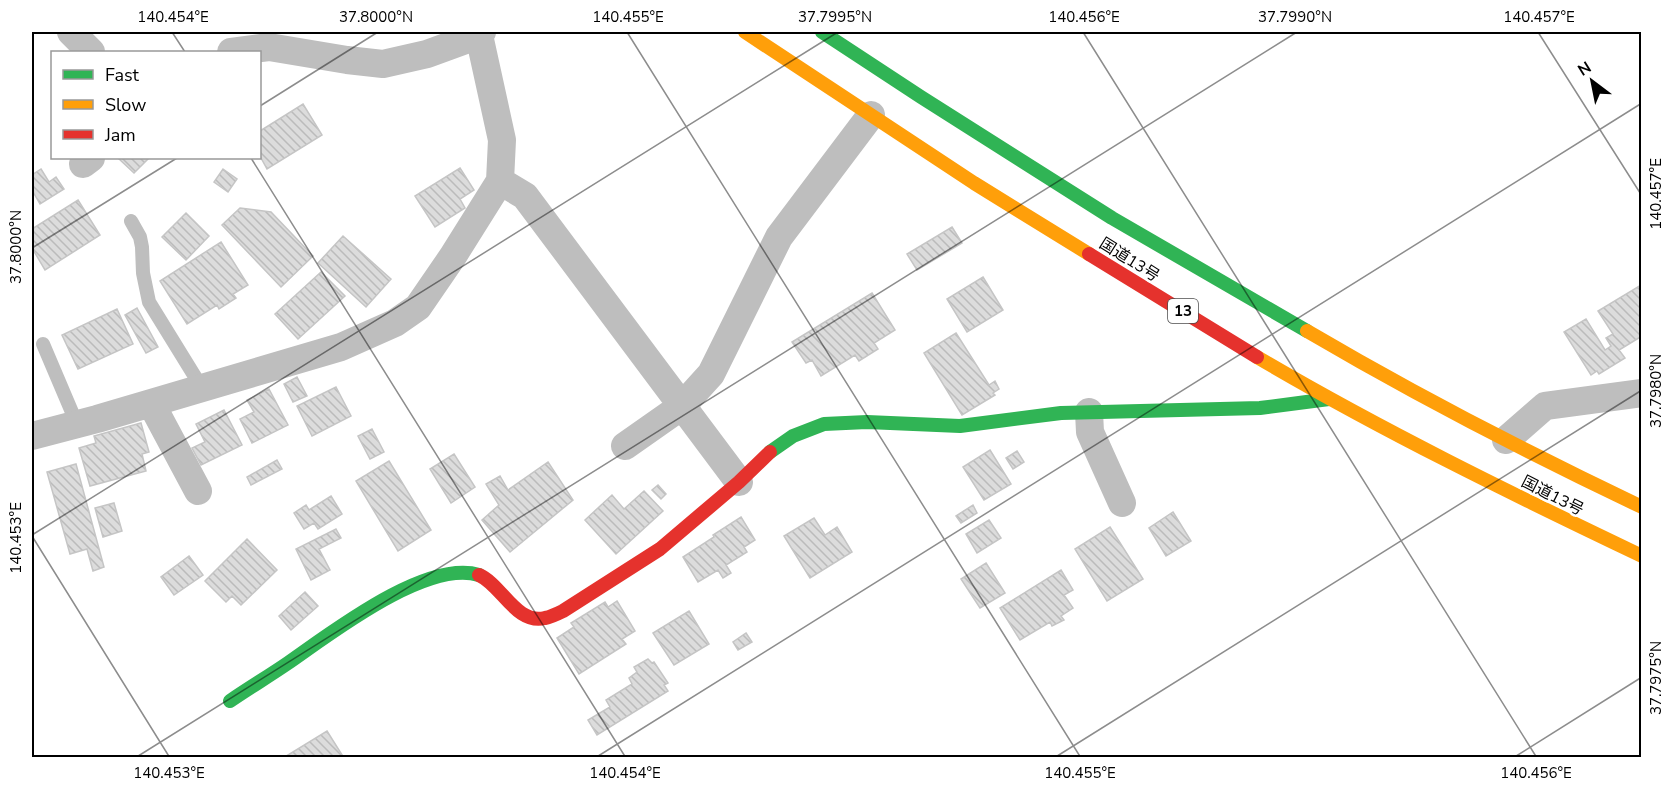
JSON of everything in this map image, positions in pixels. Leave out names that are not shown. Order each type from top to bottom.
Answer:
[{"type":"main road","name":"国道13号","points":[[744,32],[974,183],[1329,399],[1641,556]]},
{"type":"main road","name":"国道13号","points":[[822,32],[921,98],[1112,218],[1379,373],[1554,465],[1641,507]]},
{"type":"main road","points":[[230,701],[351,618],[403,590],[443,574],[458,572],[484,577],[527,616],[540,619],[553,616],[660,549],[739,482],[771,451],[792,436],[824,424],[867,422],[960,426],[1061,413],[1260,408],[1329,399]]},
{"type":"street","points":[[71,32],[90,51]]},
{"type":"street","points":[[32,436],[341,347],[395,323],[418,307],[500,181],[502,140],[481,33],[427,54],[383,64],[269,47],[239,51]]},
{"type":"street","points":[[625,446],[682,406],[711,374],[779,237],[871,115]]},
{"type":"street","points":[[500,181],[525,196],[739,482]]},
{"type":"street","points":[[1506,440],[1545,406],[1641,393]]},
{"type":"street","points":[[151,403],[198,491]]},
{"type":"street","points":[[1089,412],[1090,432],[1122,503]]},
{"type":"lane","points":[[131,221],[140,237],[143,273],[149,302],[202,388]]},
{"type":"lane","points":[[43,344],[77,424]]},
{"type":"building","points":[[303,104],[322,135],[267,169],[261,158],[261,130]]},
{"type":"building","points":[[119,159],[148,159],[134,173]]},
{"type":"building","points":[[460,168],[474,190],[460,199],[465,208],[435,227],[415,196]]},
{"type":"building","points":[[41,169],[49,182],[56,177],[64,189],[40,204],[32,190],[32,175]]},
{"type":"building","points":[[223,169],[237,179],[228,192],[214,182]]},
{"type":"building","points":[[78,200],[100,235],[45,270],[32,248],[32,229]]},
{"type":"building","points":[[240,208],[271,212],[313,256],[281,287],[222,225]]},
{"type":"building","points":[[186,213],[209,236],[186,260],[162,237]]},
{"type":"building","points":[[952,227],[962,243],[917,270],[907,254]]},
{"type":"building","points":[[343,236],[391,279],[366,307],[318,263]]},
{"type":"building","points":[[221,242],[248,285],[233,294],[236,298],[219,309],[217,305],[187,324],[160,281]]},
{"type":"building","points":[[321,272],[345,296],[298,339],[275,314]]},
{"type":"building","points":[[983,277],[1003,310],[967,332],[947,299]]},
{"type":"building","points":[[1641,285],[1642,336],[1619,350],[1625,358],[1599,374],[1597,371],[1591,375],[1564,332],[1586,319],[1605,350],[1611,346],[1606,338],[1613,334],[1598,311]]},
{"type":"building","points":[[872,293],[895,330],[874,343],[878,349],[859,361],[855,355],[821,376],[812,360],[806,363],[792,342]]},
{"type":"building","points":[[137,308],[158,347],[146,353],[125,315]]},
{"type":"building","points":[[117,309],[133,344],[78,369],[62,335]]},
{"type":"building","points":[[956,333],[989,385],[995,381],[999,389],[993,393],[995,395],[962,415],[924,353]]},
{"type":"building","points":[[297,377],[307,396],[293,402],[284,384]]},
{"type":"building","points":[[336,387],[351,416],[312,436],[297,406]]},
{"type":"building","points":[[269,389],[288,425],[252,443],[240,419],[254,412],[247,400]]},
{"type":"building","points":[[224,410],[242,445],[201,465],[192,448],[205,442],[196,424]]},
{"type":"building","points":[[141,423],[149,452],[142,454],[146,471],[90,486],[79,448],[96,443],[94,436]]},
{"type":"building","points":[[372,429],[384,452],[370,459],[358,436]]},
{"type":"building","points":[[990,450],[1011,484],[984,500],[963,467]]},
{"type":"building","points":[[1017,451],[1024,462],[1013,469],[1006,458]]},
{"type":"building","points":[[454,454],[475,487],[451,503],[430,469]]},
{"type":"building","points":[[277,460],[282,469],[251,485],[247,477]]},
{"type":"building","points":[[389,461],[431,530],[398,551],[356,481]]},
{"type":"building","points":[[548,462],[573,500],[510,552],[482,520],[499,505],[486,484],[500,476],[508,490]]},
{"type":"building","points":[[76,464],[104,567],[93,571],[87,549],[70,554],[47,472]]},
{"type":"building","points":[[658,485],[666,494],[661,499],[652,490]]},
{"type":"building","points":[[644,491],[663,511],[616,554],[585,520],[612,495],[624,509]]},
{"type":"building","points":[[331,496],[342,514],[318,529],[314,523],[304,529],[294,513],[306,505],[309,510]]},
{"type":"building","points":[[114,503],[122,531],[103,537],[95,508]]},
{"type":"building","points":[[973,505],[977,513],[961,523],[956,516]]},
{"type":"building","points":[[1173,512],[1191,541],[1166,556],[1149,528]]},
{"type":"building","points":[[741,517],[755,540],[744,547],[747,552],[726,565],[731,573],[723,578],[718,570],[698,582],[683,557]]},
{"type":"building","points":[[814,518],[825,535],[837,527],[852,552],[810,578],[784,536]]},
{"type":"building","points":[[989,520],[1001,538],[977,553],[966,534]]},
{"type":"building","points":[[1110,527],[1143,579],[1107,601],[1075,549]]},
{"type":"building","points":[[336,529],[341,538],[319,549],[330,570],[311,580],[296,549]]},
{"type":"building","points":[[247,539],[277,570],[241,605],[232,596],[226,602],[205,581]]},
{"type":"building","points":[[189,556],[203,575],[174,595],[161,577]]},
{"type":"building","points":[[986,563],[1005,593],[980,608],[961,579]]},
{"type":"building","points":[[1061,570],[1073,590],[1064,595],[1073,608],[1061,616],[1064,620],[1052,626],[1050,622],[1020,640],[1000,608]]},
{"type":"building","points":[[305,592],[318,606],[291,630],[279,616]]},
{"type":"building","points":[[617,601],[635,631],[622,639],[626,644],[579,674],[557,638],[574,627],[571,623],[605,602],[608,607]]},
{"type":"building","points":[[689,611],[709,644],[674,665],[653,633]]},
{"type":"building","points":[[746,633],[752,642],[738,650],[733,642]]},
{"type":"building","points":[[648,659],[654,662],[668,683],[664,685],[668,691],[597,735],[588,720],[610,707],[606,700],[632,684],[629,678],[637,672],[634,667]]},
{"type":"building","points":[[327,731],[344,758],[283,758]]},
{"type":"traffic: fast","points":[[822,32],[1112,218],[1307,331]]},
{"type":"traffic: fast","points":[[770,452],[793,436],[824,424],[867,422],[960,426],[1061,413],[1260,408],[1329,399]]},
{"type":"traffic: fast","points":[[230,701],[353,618],[406,588],[433,578],[457,573],[479,575]]},
{"type":"traffic: slow","points":[[745,32],[974,183],[1089,254]]},
{"type":"traffic: slow","points":[[1307,331],[1473,423],[1642,507]]},
{"type":"traffic: slow","points":[[1257,357],[1447,461],[1642,556]]},
{"type":"traffic: jam","points":[[1089,254],[1257,357]]},
{"type":"traffic: jam","points":[[479,575],[526,616],[535,619],[554,615],[660,549],[739,482],[770,452]]}]
